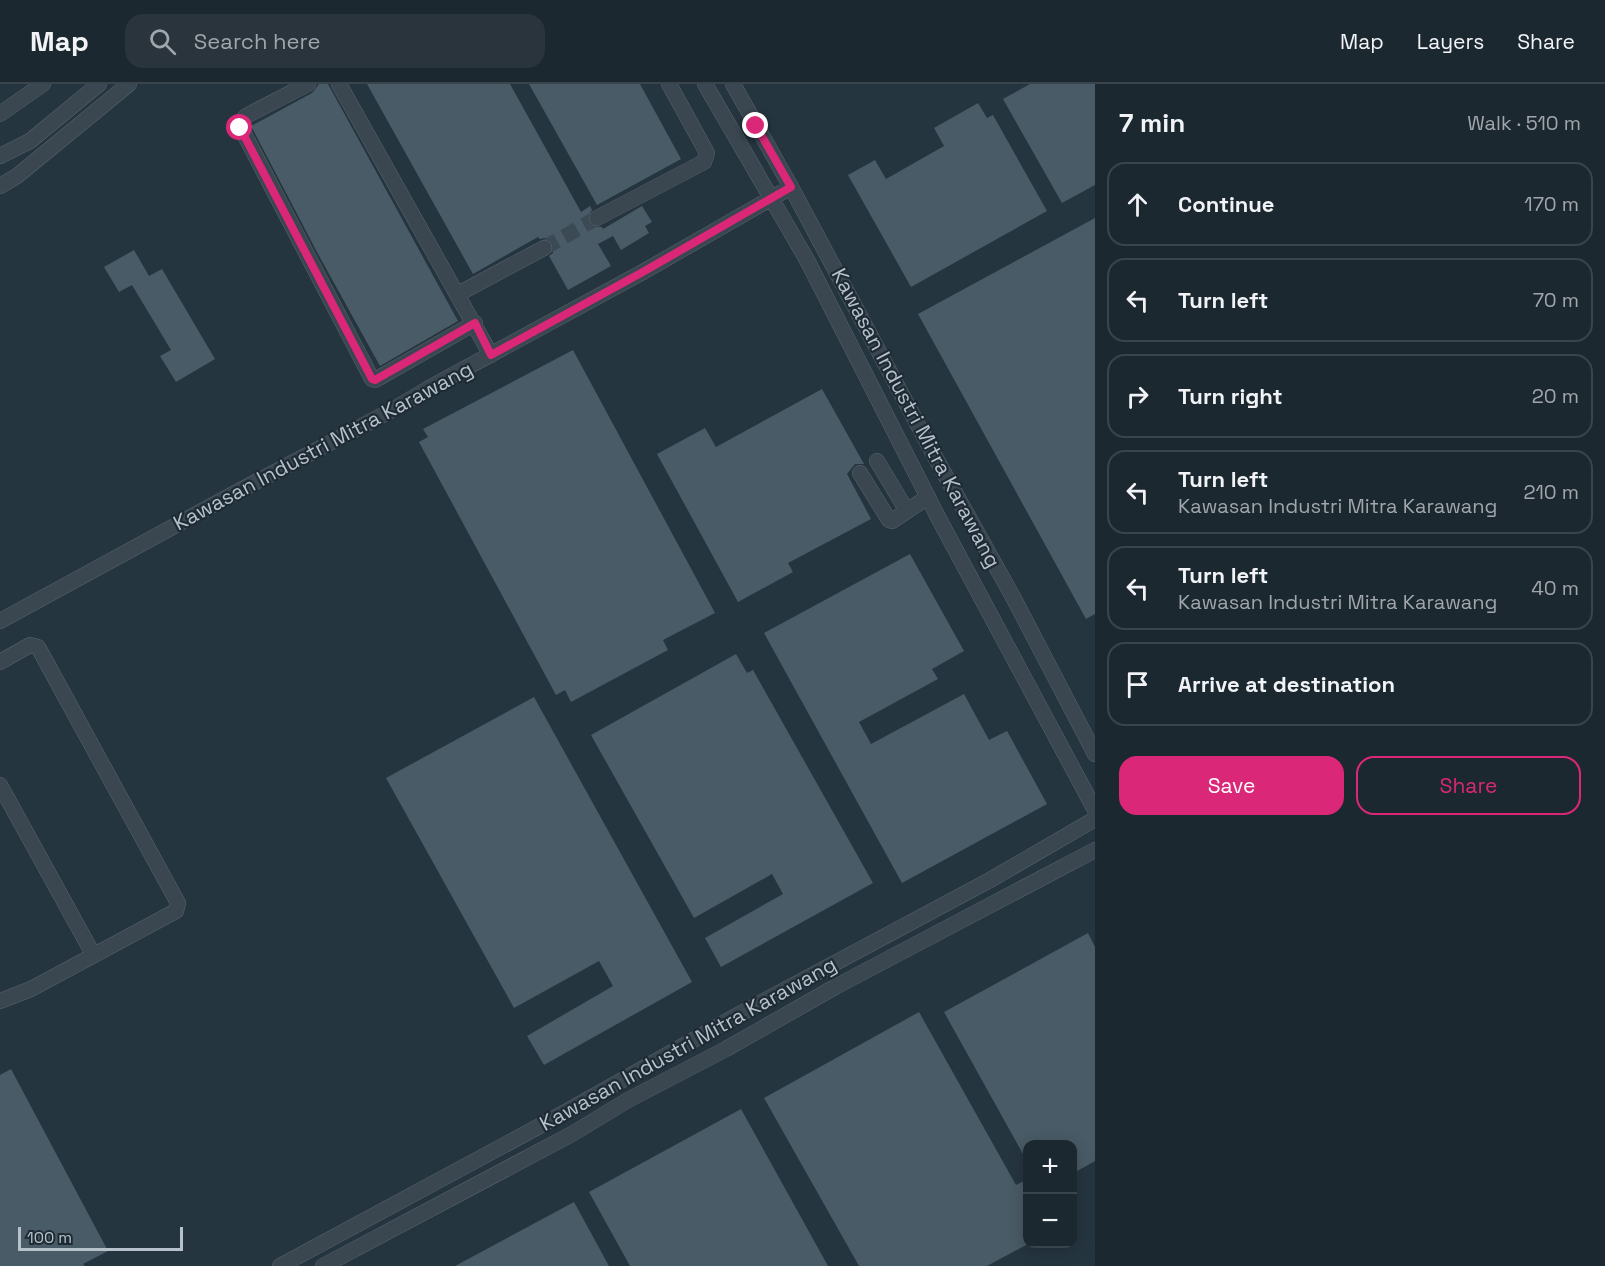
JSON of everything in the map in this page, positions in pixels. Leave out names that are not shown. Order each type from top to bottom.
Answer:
[{"type":"street","points":[[0,114],[43,84]]},
{"type":"street","points":[[0,156],[30,141],[99,84]]},
{"type":"street","points":[[0,186],[17,176],[129,84]]},
{"type":"street","points":[[308,84],[246,116],[240,128],[372,379],[375,380],[475,323]]},
{"type":"street","points":[[339,84],[491,355]]},
{"type":"street","points":[[597,219],[704,162],[707,158],[707,153],[669,84]]},
{"type":"street","name":"Kawasan Industri Mitra Karawang","points":[[705,84],[807,260],[928,497],[1095,810]]},
{"type":"street","name":"Kawasan Industri Mitra Karawang","points":[[733,84],[1013,597],[1095,754]]},
{"type":"street","points":[[735,137],[756,126]]},
{"type":"street","points":[[770,198],[791,187]]},
{"type":"street","name":"Kawasan Industri Mitra Karawang","points":[[0,620],[641,273],[770,198]]},
{"type":"street","points":[[458,294],[544,248]]},
{"type":"street","points":[[877,461],[907,511]]},
{"type":"street","points":[[860,473],[889,520],[892,521],[928,497]]},
{"type":"street","points":[[0,662],[30,645],[38,647],[178,903],[176,911],[31,989],[0,1001]]},
{"type":"street","points":[[1012,655],[1038,646]]},
{"type":"street","points":[[0,785],[93,954]]},
{"type":"street","name":"Kawasan Industri Mitra Karawang","points":[[280,1266],[560,1115],[736,1016],[990,880],[1095,819]]},
{"type":"street","name":"Kawasan Industri Mitra Karawang","points":[[323,1266],[572,1134],[628,1100],[726,1049],[835,987],[1095,850]]},
{"type":"building","points":[[319,84],[328,84],[458,321],[380,366],[251,126],[312,93]]},
{"type":"building","points":[[367,84],[510,84],[581,212],[590,206],[592,210],[587,218],[591,226],[603,229],[642,206],[652,222],[645,226],[649,233],[621,250],[613,236],[598,244],[611,266],[568,290],[549,256],[553,253],[553,244],[545,238],[538,237],[473,274]]},
{"type":"building","points":[[529,84],[640,84],[681,159],[597,205]]},
{"type":"building","points":[[1030,84],[1095,84],[1095,185],[1062,203],[1003,99]]},
{"type":"building","points":[[978,103],[987,118],[993,115],[1047,211],[911,287],[848,175],[875,160],[886,179],[944,146],[934,128]]},
{"type":"building","points":[[1095,218],[1095,614],[1086,619],[918,314]]},
{"type":"building","points":[[134,250],[149,276],[162,269],[215,359],[176,382],[160,356],[171,350],[132,285],[119,292],[104,267]]},
{"type":"building","points":[[573,350],[715,613],[663,640],[668,650],[571,702],[565,690],[556,695],[419,442],[428,437],[423,429]]},
{"type":"building","points":[[822,389],[864,464],[855,464],[847,474],[871,519],[788,563],[793,572],[738,602],[657,454],[705,428],[716,447]]},
{"type":"building","points":[[910,554],[964,651],[932,669],[938,679],[859,722],[871,744],[964,694],[989,740],[1007,731],[1047,804],[902,883],[764,633]]},
{"type":"building","points":[[736,654],[747,673],[753,670],[873,883],[721,967],[705,938],[783,894],[772,874],[694,918],[591,735]]},
{"type":"building","points":[[534,697],[692,982],[544,1065],[527,1036],[613,986],[599,961],[514,1008],[386,778]]},
{"type":"building","points":[[1088,933],[1095,947],[1095,1161],[1077,1171],[1077,1140],[1023,1140],[1023,1154],[944,1012]]},
{"type":"building","points":[[919,1012],[1016,1185],[1023,1182],[1023,1247],[987,1266],[859,1266],[764,1098]]},
{"type":"building","points":[[11,1069],[108,1251],[83,1264],[85,1266],[0,1266],[0,1075]]},
{"type":"building","points":[[741,1109],[828,1266],[630,1266],[589,1192]]},
{"type":"building","points":[[574,1202],[609,1266],[455,1266]]},
{"type":"tunnel","points":[[544,248],[597,218]]},
{"type":"route","points":[[240,128],[372,379],[375,380],[475,323],[491,355],[791,187],[756,126]]}]
